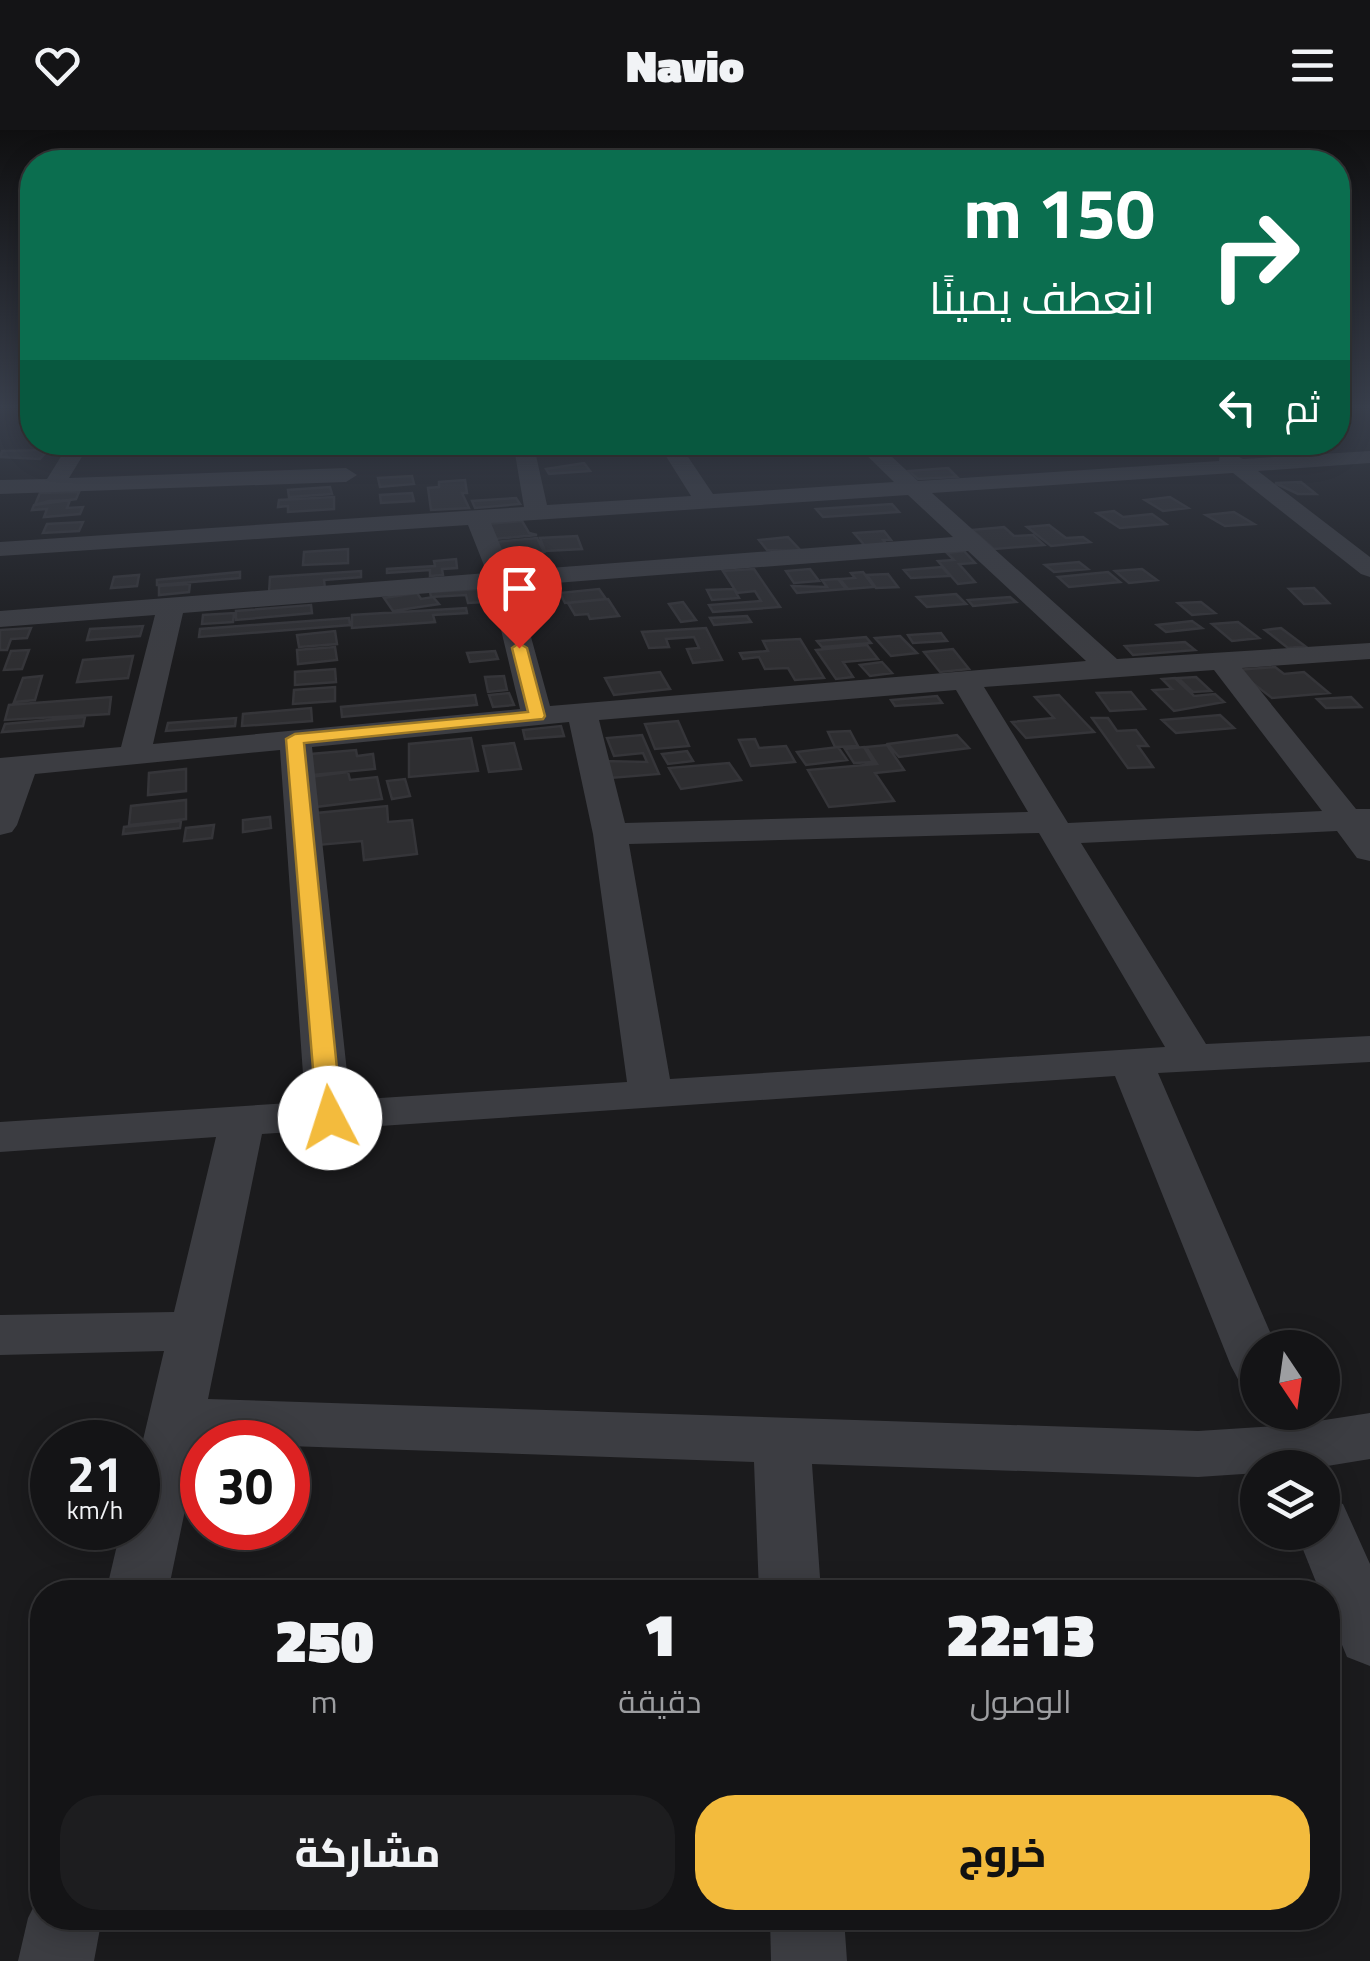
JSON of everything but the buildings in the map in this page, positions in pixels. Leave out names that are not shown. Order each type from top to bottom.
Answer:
[{"type":"street","points":[[326,491],[349,492],[477,517],[842,491]]},
{"type":"street","points":[[533,491],[537,512]]},
{"type":"street","points":[[699,491],[705,500]]},
{"type":"street","points":[[918,491],[1110,668]]},
{"type":"street","points":[[1271,491],[1370,569]]},
{"type":"street","points":[[0,549],[349,492]]},
{"type":"street","points":[[477,517],[502,580],[537,716]]},
{"type":"street","points":[[0,619],[974,543]]},
{"type":"street","points":[[135,755],[171,606]]},
{"type":"street","points":[[0,825],[11,767],[582,712],[1110,668],[1370,651]]},
{"type":"street","points":[[1222,661],[1358,819],[1370,850]]},
{"type":"street","points":[[965,680],[1193,1058]]},
{"type":"street","points":[[582,712],[610,834],[651,1094]]},
{"type":"street","points":[[295,739],[330,1118]]},
{"type":"street","points":[[610,834],[1358,819]]},
{"type":"street","points":[[0,1138],[1193,1058],[1370,1050]]},
{"type":"street","points":[[1132,1064],[1243,1330]]},
{"type":"street","points":[[140,1580],[242,1123]]},
{"type":"street","points":[[0,1336],[196,1331]]},
{"type":"street","points":[[175,1420],[1198,1454],[1370,1436]]},
{"type":"street","points":[[782,1438],[789,1580]]},
{"type":"street","points":[[1334,1550],[1370,1637]]},
{"type":"street","points":[[56,1961],[63,1930]]},
{"type":"street","points":[[808,1930],[809,1961]]},
{"type":"route","points":[[330,1118],[295,739],[537,716],[519,648]]}]
